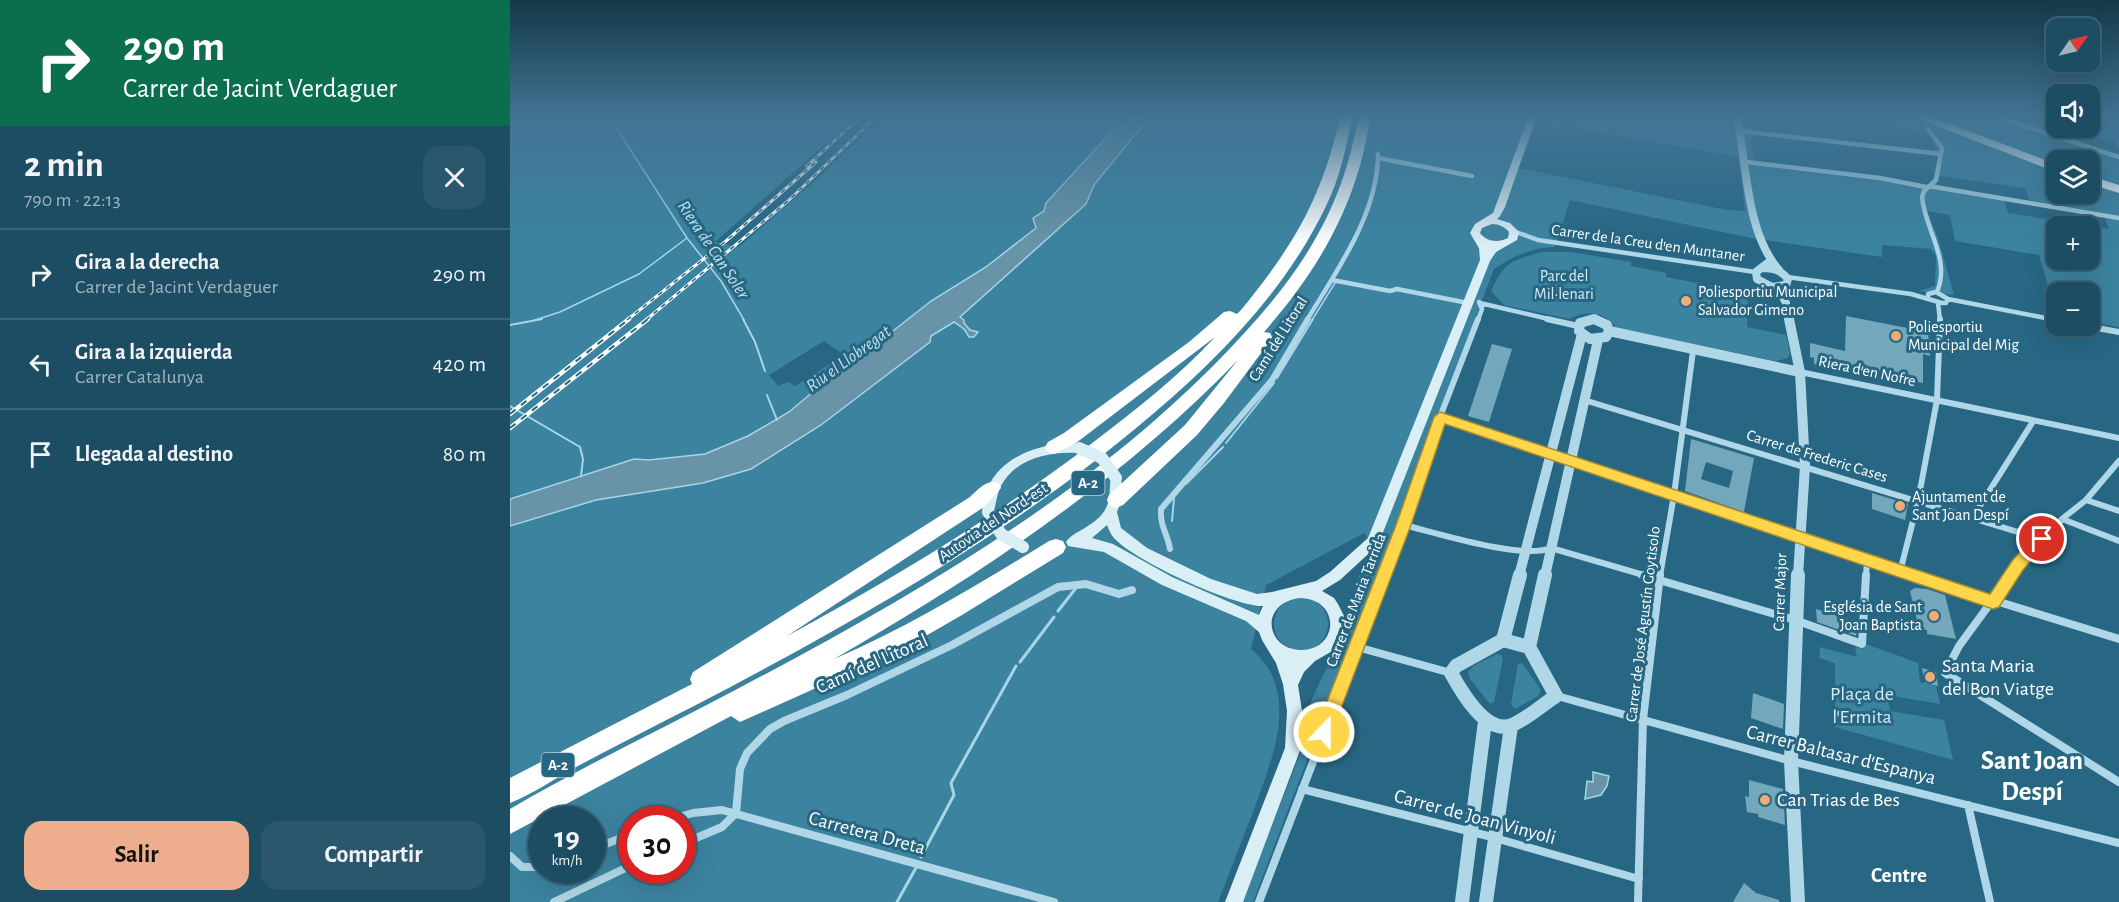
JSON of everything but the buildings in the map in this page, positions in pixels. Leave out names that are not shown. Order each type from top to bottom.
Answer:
[{"type":"highway","name":"Autovia del Nord-est","points":[[510,822],[868,628],[969,567],[1047,514],[1129,451],[1213,377],[1280,303],[1304,253],[1337,160]]},
{"type":"highway","name":"Autovia del Nord-est","points":[[510,791],[605,739],[828,624],[984,530],[1119,433],[1188,374],[1304,253],[1336,215],[1356,160]]},
{"type":"highway","points":[[2100,174],[2119,181]]},
{"type":"highway","points":[[2100,183],[2119,189]]},
{"type":"highway","points":[[1054,447],[1070,438],[1210,334],[1304,253]]},
{"type":"highway","points":[[1114,506],[1218,399],[1286,306],[1304,253]]},
{"type":"highway","points":[[605,739],[977,502],[992,488]]},
{"type":"highway","points":[[603,770],[895,642],[1065,545]]},
{"type":"main road","points":[[1485,260],[1484,248],[1475,233],[1476,228],[1497,214],[1517,160]]},
{"type":"main road","points":[[1478,238],[1490,244],[1507,242],[1514,236],[1500,207]]},
{"type":"main road","points":[[1487,221],[1498,222],[1510,228]]},
{"type":"main road","name":"Carrer de Maria Tarrida","points":[[1303,591],[1320,586],[1335,576],[1368,548],[1377,533],[1475,303],[1485,260],[1493,250],[1507,242]]},
{"type":"main road","points":[[1265,628],[1251,617],[1167,581],[1098,544],[1035,549],[1023,547],[1000,535],[991,522],[988,512],[992,488],[1012,464],[1031,454],[1054,447],[1079,448],[1102,458],[1111,467],[1116,478],[1114,506],[1116,530],[1122,537],[1178,570],[1247,598],[1267,600],[1303,591],[1320,596],[1333,608],[1338,623],[1335,637],[1324,650],[1311,655],[1293,656],[1277,649]]},
{"type":"main road","points":[[1065,545],[1097,528],[1114,506]]},
{"type":"main road","name":"Carrer de Maria Tarrida","points":[[1333,608],[1332,586],[1335,576]]},
{"type":"main road","points":[[1234,902],[1295,738],[1290,685],[1284,662],[1269,639],[1265,628],[1268,611],[1280,597]]},
{"type":"main road","name":"Carrer de Maria Tarrida","points":[[1290,685],[1299,667],[1311,655]]},
{"type":"street","name":"Camí del Litoral","points":[[1170,549],[1167,534],[1160,524],[1161,509],[1272,380],[1357,235],[1378,174],[1378,160]]},
{"type":"street","name":"Camí del Litoral","points":[[1397,160],[1472,176]]},
{"type":"street","points":[[1937,292],[1942,280],[1943,263],[1933,241],[1921,198],[1927,187],[1934,184],[1938,177],[1940,160]]},
{"type":"street","points":[[1787,277],[1786,284],[1778,287],[1761,283],[1756,278],[1762,267],[1746,162],[1880,178],[2118,218]]},
{"type":"street","name":"Carrer de la Creu d'en Muntaner","points":[[1510,228],[1538,240]]},
{"type":"street","name":"Carrer de la Creu d'en Muntaner","points":[[1507,242],[1538,240],[1762,267]]},
{"type":"street","points":[[1762,267],[1779,270],[1787,277],[1928,297],[1938,303],[1946,303],[1948,299]]},
{"type":"street","points":[[1332,280],[1475,303],[1580,330],[1590,339],[1598,340],[1606,337],[1610,331],[1603,322],[1594,319],[1584,320],[1580,330],[1503,640]]},
{"type":"street","name":"Carrer Major","points":[[1778,287],[1786,303],[1800,372],[1805,466],[1795,620],[1791,761],[1798,902]]},
{"type":"street","points":[[1928,297],[1929,292],[1937,292],[1948,299],[2046,318]]},
{"type":"street","name":"Carrer de Maria Tarrida","points":[[1259,902],[1404,525],[1475,303]]},
{"type":"street","points":[[1900,572],[1918,501],[1937,400],[1940,315],[1938,303]]},
{"type":"street","points":[[2100,329],[2119,332]]},
{"type":"street","name":"Riera d'en Nofre","points":[[1610,331],[1693,351],[1937,400],[2032,423],[2119,438]]},
{"type":"street","points":[[1357,647],[1451,673],[1485,721],[1505,727],[1511,726],[1556,696],[1529,648],[1598,340]]},
{"type":"street","name":"Carrer de José Agustín Goytisolo","points":[[1638,902],[1643,719],[1659,580],[1674,495],[1693,351]]},
{"type":"street","name":"Carrer de Frederic Cases","points":[[1584,400],[2042,539]]},
{"type":"street","points":[[1440,417],[1900,572],[2119,639]]},
{"type":"street","points":[[1973,517],[2032,423]]},
{"type":"street","points":[[2119,461],[2086,500],[2062,519],[2018,565],[1959,646],[1945,673],[2119,782]]},
{"type":"street","points":[[2086,500],[2119,511]]},
{"type":"street","points":[[2062,519],[2119,541]]},
{"type":"street","points":[[1404,525],[1510,550],[1544,551],[1551,548],[1795,620],[1862,644],[1867,561]]},
{"type":"street","name":"Camí del Litoral","points":[[735,813],[740,769],[747,753],[770,729],[784,721],[952,645],[1058,587],[1086,584],[1119,594],[1132,590]]},
{"type":"street","points":[[1451,673],[1456,666],[1503,640],[1529,648]]},
{"type":"street","name":"Carrer Baltasar d'Espanya","points":[[1556,696],[1791,761],[2119,843]]},
{"type":"street","points":[[1462,902],[1485,721]]},
{"type":"street","points":[[1486,902],[1511,726]]},
{"type":"street","name":"Carrer de Joan Vinyoli","points":[[1302,789],[1494,837],[1639,879]]},
{"type":"street","points":[[1968,805],[1990,902]]},
{"type":"street","name":"Carretera Dreta","points":[[696,813],[722,810],[735,813],[1053,902]]},
{"type":"street","points":[[696,838],[722,827],[735,813]]},
{"type":"street","points":[[510,856],[522,867],[528,867]]},
{"type":"street","points":[[554,902],[618,872]]},
{"type":"green space","points":[[510,160],[807,160],[715,242],[739,247],[836,160],[1085,160],[1046,203],[1044,211],[1033,218],[1036,228],[986,267],[931,301],[852,359],[789,412],[748,436],[706,454],[634,460],[510,499]],"holes":[[[824,341],[844,355],[795,386],[788,382],[778,386],[769,375]]]},
{"type":"green space","points":[[1114,160],[1522,160],[1519,168],[1727,210],[1745,211],[1739,160],[1754,160],[1754,162],[1922,186],[1932,183],[1937,160],[2046,160],[2046,203],[2029,200],[2025,188],[1940,176],[1934,188],[2004,200],[2008,213],[2046,219],[2046,270],[2100,270],[2100,228],[2109,229],[2105,218],[2119,220],[2119,327],[2100,324],[2100,282],[2047,282],[2039,255],[1955,241],[1950,215],[1927,211],[1938,238],[1954,295],[1919,291],[1935,286],[1936,256],[1931,249],[1882,245],[1882,257],[1751,238],[1570,200],[1555,247],[1523,253],[1494,269],[1253,902],[1242,902],[1301,752],[1308,708],[1323,675],[1350,633],[1348,616],[1356,583],[1364,563],[1376,550],[1364,533],[1266,585],[1251,649],[1267,666],[1276,685],[1279,706],[1278,728],[1268,771],[1218,902],[510,902],[510,526],[596,500],[703,483],[751,469],[821,425],[855,400],[931,336],[954,322],[964,329],[966,335],[974,337],[978,332],[970,330],[959,317],[1086,204],[1094,185]]},
{"type":"green space","points":[[2100,160],[2119,160],[2119,216],[2052,204],[2100,204]]},
{"type":"green space","name":"Parc del Mil·lenari","points":[[1542,252],[1571,252],[1631,262],[1631,266],[1666,273],[1666,277],[1748,293],[1747,327],[1786,335],[1790,353],[1788,358],[1776,361],[1616,328],[1601,315],[1589,313],[1570,319],[1504,305],[1491,291],[1505,268],[1516,260]]},
{"type":"green space","points":[[1301,597],[1311,599],[1320,605],[1326,614],[1328,624],[1326,634],[1320,643],[1311,649],[1301,651],[1291,649],[1282,643],[1276,634],[1274,624],[1276,614],[1282,605],[1291,599]]},
{"type":"green space","name":"Plaça de l'Ermita","points":[[1866,644],[1918,663],[1920,682],[1936,686],[1940,704],[1887,695],[1890,711],[1944,720],[1953,760],[1835,727],[1835,663],[1819,658],[1820,647],[1857,657],[1855,647],[1863,649]]},
{"type":"green space","points":[[1497,654],[1503,659],[1494,702],[1490,704],[1470,679],[1468,672],[1473,666]]},
{"type":"green space","points":[[1522,663],[1541,690],[1538,696],[1515,709],[1511,704],[1518,664]]},
{"type":"shaded area","points":[[1085,160],[1114,160],[1094,185],[1086,204],[960,317],[970,330],[978,332],[974,337],[969,337],[964,329],[954,322],[931,336],[930,342],[821,425],[751,469],[703,483],[596,500],[510,526],[510,499],[634,459],[649,460],[705,454],[748,436],[789,412],[852,359],[931,301],[986,267],[1036,228],[1033,218],[1044,211],[1046,203]]},
{"type":"shaded area","points":[[1593,772],[1609,776],[1607,786],[1601,795],[1585,799],[1587,781],[1593,782]]},
{"type":"waterway","name":"Riera de Can Soler","points":[[637,160],[687,238]]},
{"type":"waterway","points":[[535,320],[560,312],[639,274],[687,238]]},
{"type":"waterway","name":"Riera de Can Soler","points":[[687,238],[721,281],[744,320]]},
{"type":"waterway","points":[[1312,320],[1335,283]]},
{"type":"waterway","points":[[510,325],[542,319]]},
{"type":"waterway","name":"Riera de Can Soler","points":[[743,319],[755,342],[765,371]]},
{"type":"waterway","points":[[1277,378],[1313,319]]},
{"type":"waterway","points":[[1226,443],[1274,383]]},
{"type":"waterway","name":"Riera de Can Soler","points":[[767,395],[777,420]]},
{"type":"waterway","points":[[510,406],[580,447],[583,459],[581,476]]},
{"type":"waterway","points":[[1186,484],[1223,447]]},
{"type":"waterway","points":[[1172,521],[1174,498]]},
{"type":"waterway","points":[[1058,611],[1076,588]]},
{"type":"waterway","points":[[1020,662],[1054,617]]},
{"type":"waterway","points":[[921,857],[954,795],[951,783],[1016,666]]},
{"type":"waterway","points":[[897,902],[917,866]]},
{"type":"tunnel","points":[[1145,576],[1170,549]]},
{"type":"tunnel","points":[[1132,590],[1146,575]]},
{"type":"railway","points":[[807,166],[813,160]]},
{"type":"railway","points":[[646,320],[788,201],[831,160]]},
{"type":"railway","points":[[627,320],[726,241],[816,162]]},
{"type":"railway","points":[[510,414],[629,319]]},
{"type":"railway","points":[[510,428],[648,319]]},
{"type":"place","name":"Poliesportiu Municipal Salvador Gimeno","points":[[1686,301]]},
{"type":"place","name":"Poliesportiu Municipal del Mig","points":[[1896,336]]},
{"type":"place","name":"Ajuntament de Sant Joan Despí","points":[[1900,506]]},
{"type":"place","name":"Església de Sant Joan Baptista","points":[[1934,616]]},
{"type":"place","name":"Santa Maria del Bon Viatge","points":[[1930,677]]},
{"type":"place","name":"Can Trias de Bes","points":[[1765,800]]},
{"type":"district","name":"Sant Joan Despí","points":[[2032,776]]},
{"type":"district","name":"Centre","points":[[1899,875]]},
{"type":"route","points":[[1324,732],[1404,525],[1440,417],[1993,602],[2018,565],[2042,539]]},
{"type":"water label","name":"Riu el Llobregat","points":[[849,359]]}]
